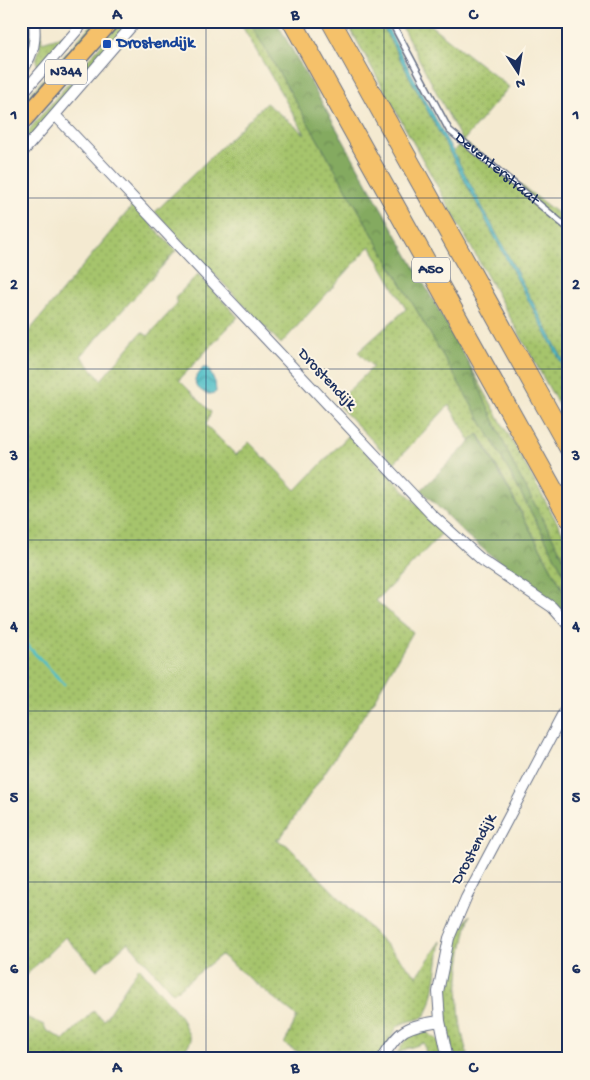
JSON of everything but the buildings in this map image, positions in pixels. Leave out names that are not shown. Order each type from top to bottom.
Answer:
[{"type":"highway","name":"A50","points":[[292,21],[569,518]]},
{"type":"highway","name":"A50","points":[[331,21],[569,448]]},
{"type":"main road","name":"N344","points":[[21,123],[111,21]]},
{"type":"street","points":[[34,21],[36,45],[34,53],[22,68],[34,80]]},
{"type":"street","points":[[21,95],[85,21]]},
{"type":"street","points":[[21,154],[136,21]]},
{"type":"street","name":"Drostendijk","points":[[55,115],[431,514],[482,560],[552,607],[569,626]]},
{"type":"street","name":"Drostendijk","points":[[448,1059],[440,1021],[438,992],[448,938],[466,898],[569,703]]},
{"type":"street","points":[[382,1059],[401,1030],[414,1024],[440,1021]]},
{"type":"lane","name":"Deventerstraat","points":[[391,21],[449,130],[569,229]]},
{"type":"green space","points":[[21,21],[30,21],[32,43],[21,60]]},
{"type":"green space","points":[[38,21],[40,21],[42,42],[65,35],[38,67],[36,60],[40,48]]},
{"type":"green space","points":[[95,21],[103,21],[21,114],[21,104]]},
{"type":"green space","points":[[121,21],[133,21],[21,148],[21,139]]},
{"type":"green space","points":[[239,21],[249,21],[497,449],[569,583],[569,601],[479,434],[470,441],[449,405],[394,463],[336,403],[373,367],[358,352],[406,309],[370,246],[281,344],[155,212],[266,103],[305,134]]},
{"type":"green space","points":[[249,21],[276,21],[468,362],[514,466],[569,568],[569,583],[497,449]]},
{"type":"green space","points":[[346,21],[380,21],[569,377],[569,424]]},
{"type":"green space","points":[[399,21],[425,21],[509,87],[463,141],[569,222],[569,371],[453,152],[462,141]]},
{"type":"green space","points":[[133,205],[176,251],[81,356],[101,380],[142,332],[148,336],[178,303],[175,298],[198,274],[238,317],[179,380],[211,412],[206,425],[236,455],[249,442],[296,490],[349,435],[444,531],[376,601],[413,632],[372,703],[281,837],[276,840],[287,845],[417,976],[441,941],[433,994],[427,1013],[423,1017],[403,1023],[397,1027],[378,1059],[311,1059],[284,1044],[297,1017],[221,955],[173,993],[128,942],[97,970],[65,937],[21,980],[21,341]]},
{"type":"green space","points":[[468,362],[569,544],[569,568],[514,466]]},
{"type":"green space","points":[[478,434],[569,601],[569,620],[465,534],[421,490]]},
{"type":"green space","points":[[470,915],[462,951],[459,987],[461,1023],[469,1059],[454,1059],[445,1021],[444,985],[452,950]]},
{"type":"green space","points":[[139,967],[181,1017],[191,1040],[180,1059],[21,1059],[21,1015],[44,1025],[46,1030],[64,1040],[93,1011],[104,1020]]},
{"type":"green space","points":[[426,1032],[438,1040],[443,1059],[427,1059],[424,1043],[406,1049],[396,1055],[408,1036]]},
{"type":"water","points":[[380,21],[384,21],[569,371],[569,377]]},
{"type":"water","points":[[203,368],[208,368],[215,382],[216,392],[208,394],[196,386],[195,379]]},
{"type":"waterway","points":[[21,639],[64,684]]},
{"type":"place","name":"Drostendijk","points":[[107,44]]}]
